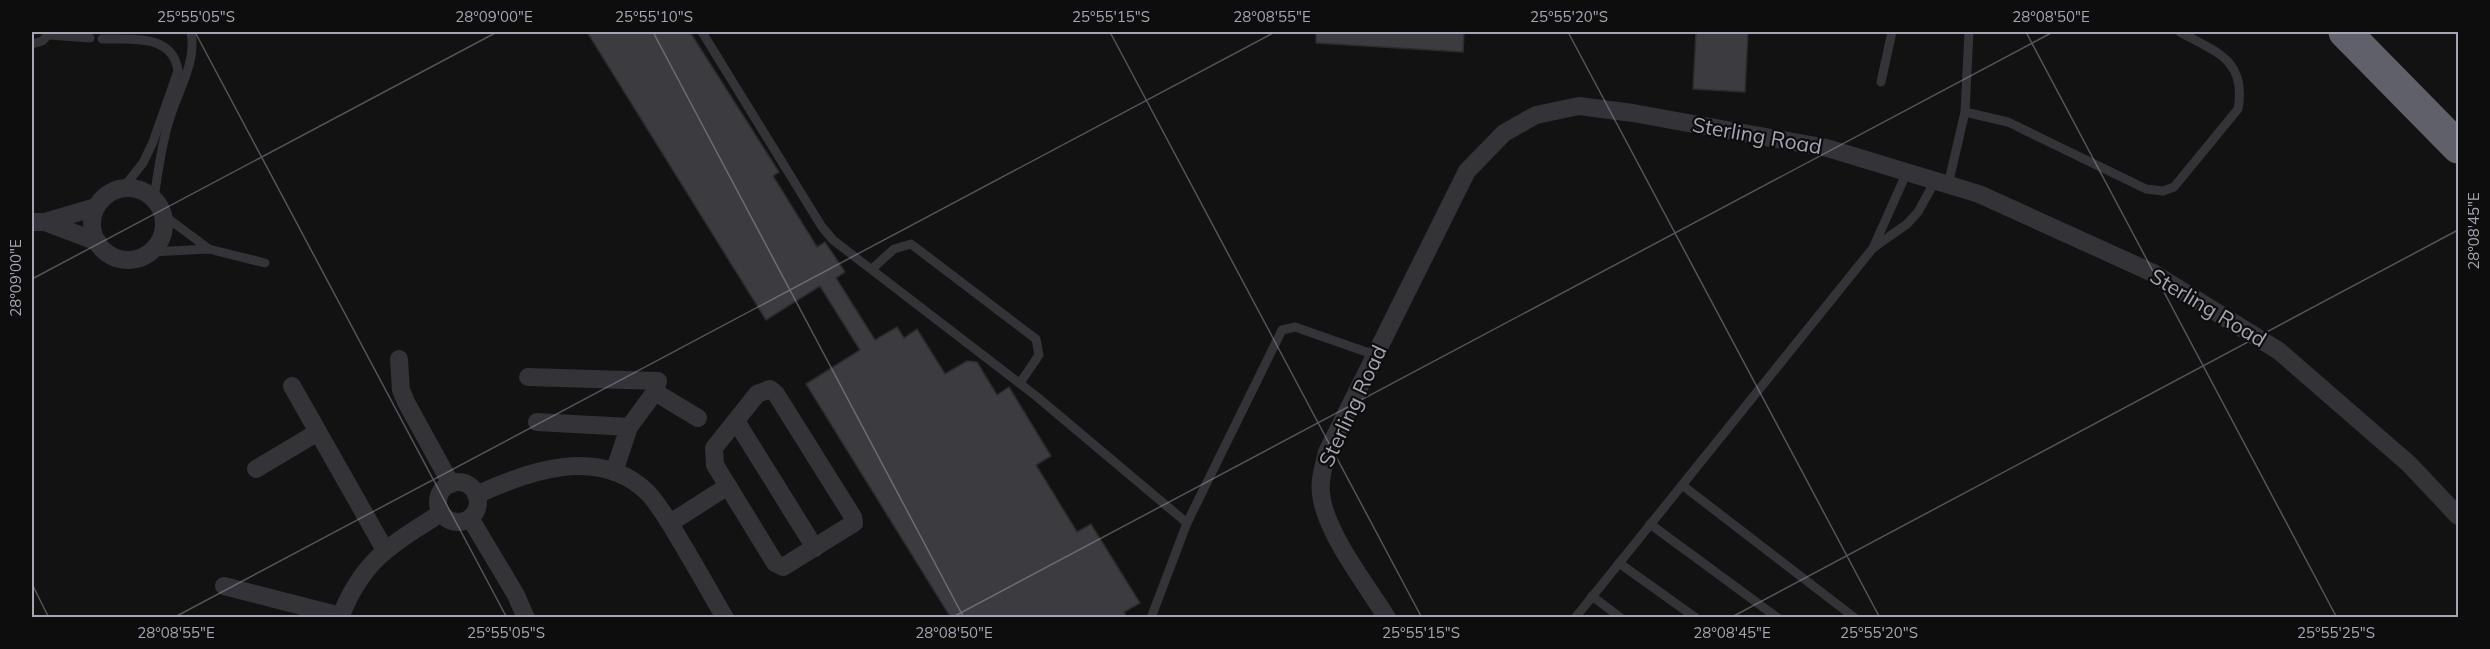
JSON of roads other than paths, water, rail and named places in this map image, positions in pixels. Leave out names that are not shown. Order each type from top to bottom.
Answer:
[{"type":"highway","points":[[2345,32],[2458,147]]},
{"type":"street","name":"Sterling Road","points":[[1386,618],[1325,513],[1321,477],[1327,452],[1467,171],[1504,133],[1536,115],[1579,106],[1633,113],[1827,148],[1979,194],[2153,273],[2279,351],[2409,464],[2458,516]]},
{"type":"street","points":[[123,188],[140,190],[158,206],[164,223],[163,236],[150,252],[132,260],[118,259],[106,252],[93,231],[96,207],[112,191],[123,188]]},
{"type":"street","points":[[38,222],[96,207]]},
{"type":"street","points":[[38,222],[98,242]]},
{"type":"street","points":[[399,359],[401,390],[450,484]]},
{"type":"street","points":[[528,377],[657,380],[659,384],[655,392],[628,427],[614,472]]},
{"type":"street","points":[[292,386],[385,550]]},
{"type":"street","points":[[770,389],[776,394],[848,508],[854,523],[815,548],[779,567],[715,465],[714,448],[736,421],[756,394],[770,389]]},
{"type":"street","points":[[655,392],[698,418]]},
{"type":"street","points":[[736,421],[815,548]]},
{"type":"street","points":[[537,422],[628,427]]},
{"type":"street","points":[[256,469],[318,432]]},
{"type":"street","points":[[476,495],[534,471],[567,466],[592,467],[614,472],[633,481],[648,493],[670,523],[725,618]]},
{"type":"street","points":[[450,484],[466,484],[476,495],[475,512],[464,521],[451,521],[441,513],[438,504],[439,496],[450,484]]},
{"type":"street","points":[[670,523],[728,486]]},
{"type":"street","points":[[224,586],[340,617],[356,581],[370,563],[385,550],[441,513]]},
{"type":"street","points":[[470,518],[516,595],[526,618]]},
{"type":"lane","points":[[190,32],[192,40],[188,71],[169,119],[158,206],[209,249]]},
{"type":"lane","points":[[702,32],[822,226],[833,240],[1020,384],[1187,523]]},
{"type":"lane","points":[[1881,82],[1892,32]]},
{"type":"lane","points":[[1873,248],[1907,224],[1942,183],[1965,112],[1969,32]]},
{"type":"lane","points":[[1965,112],[2008,122],[2146,189],[2163,191],[2175,187],[2238,109],[2240,99],[2239,81],[2227,58],[2180,32]]},
{"type":"lane","points":[[32,44],[42,41],[50,33],[90,38]]},
{"type":"lane","points":[[102,39],[153,41],[170,50],[177,62],[178,71],[153,142],[143,163],[123,188]]},
{"type":"lane","points":[[1575,618],[1873,248],[1907,172]]},
{"type":"lane","points":[[872,269],[894,249],[911,244],[986,298],[1036,339],[1039,355],[1020,384]]},
{"type":"lane","points":[[150,252],[209,249],[265,263]]},
{"type":"lane","points":[[1151,618],[1187,523],[1282,330],[1295,327],[1375,355]]},
{"type":"lane","points":[[1682,485],[1855,618]]},
{"type":"lane","points":[[1650,524],[1778,618]]},
{"type":"lane","points":[[1619,563],[1696,618]]},
{"type":"lane","points":[[1592,596],[1622,618]]}]
